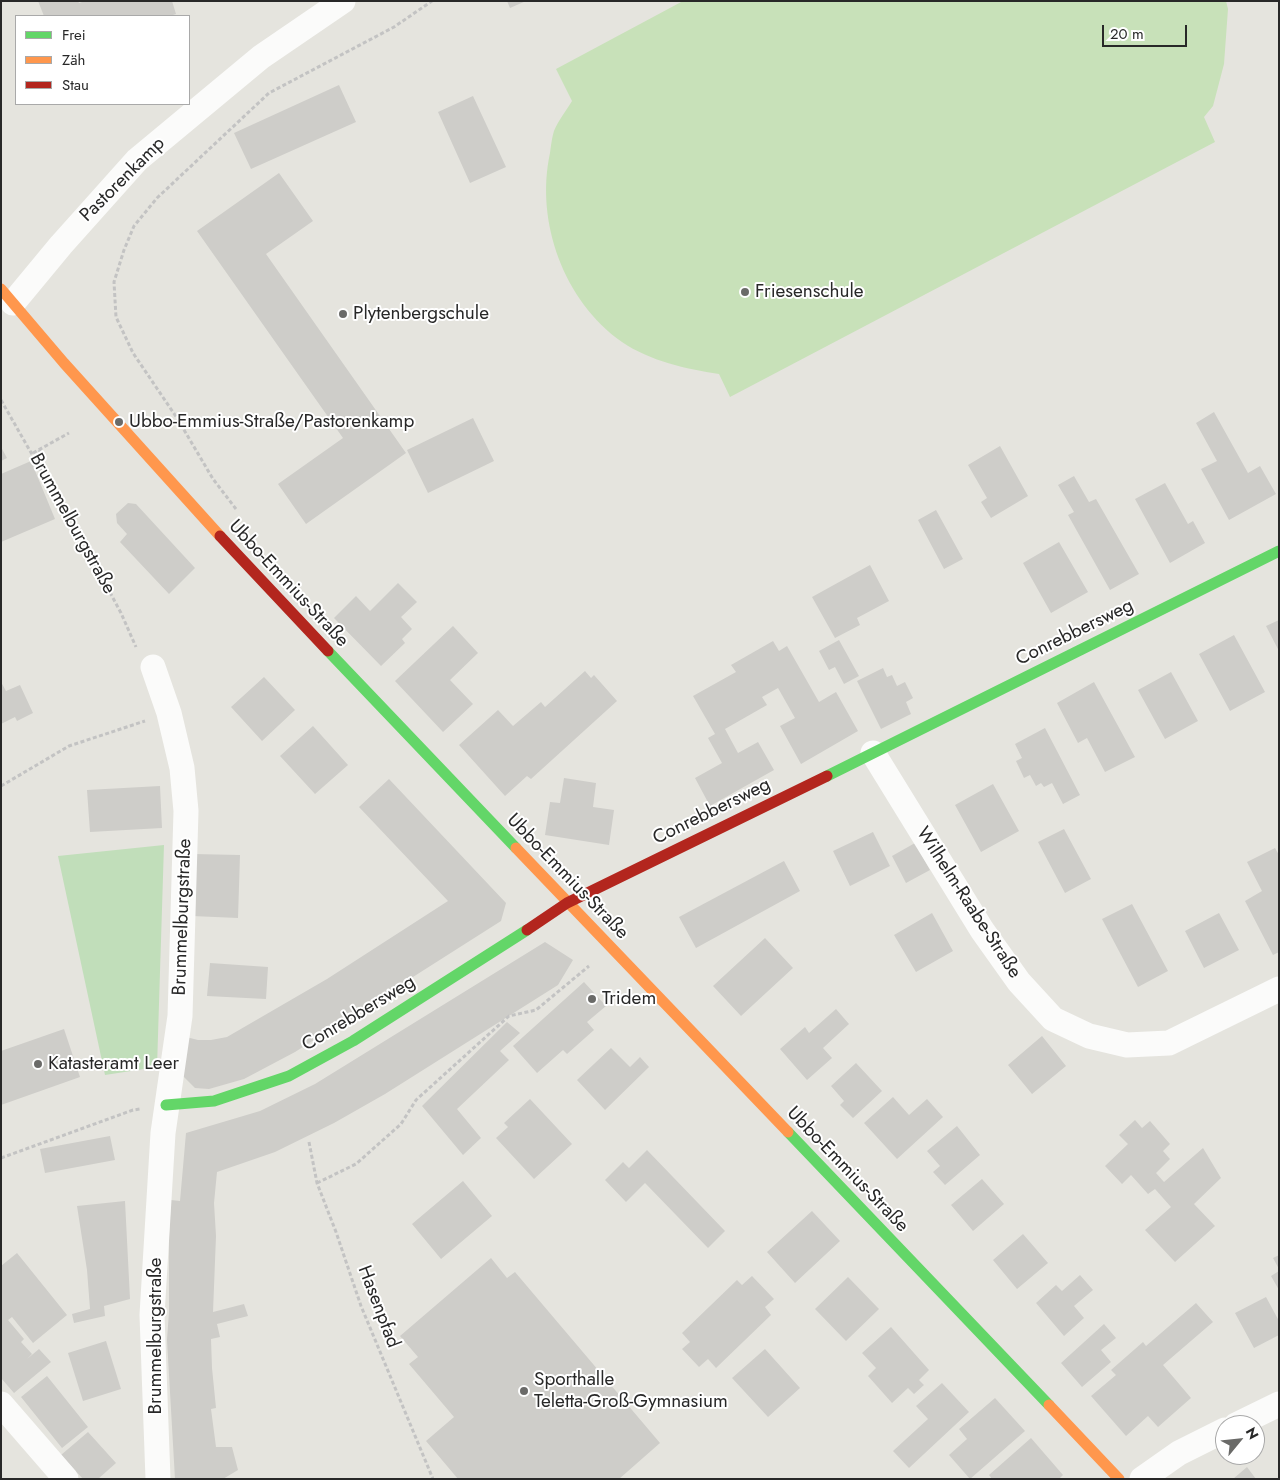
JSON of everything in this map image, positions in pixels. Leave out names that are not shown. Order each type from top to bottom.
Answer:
[{"type":"main road","name":"Ubbo-Emmius-Straße","points":[[7,300],[244,563],[1119,1479]]},
{"type":"main road","name":"Conrebbersweg","points":[[166,1105],[214,1101],[289,1076],[353,1041],[501,947],[567,902],[873,753],[1279,551]]},
{"type":"street","name":"Pastorenkamp","points":[[7,300],[61,245],[137,160],[261,57],[344,1]]},
{"type":"street","name":"Brummelburgstraße","points":[[152,668],[169,713],[182,768],[186,811],[180,1016],[163,1133],[152,1315],[158,1479]]},
{"type":"street","name":"Wilhelm-Raabe-Straße","points":[[873,753],[982,930],[1019,982],[1053,1019],[1090,1036],[1127,1045],[1169,1043],[1279,989]]},
{"type":"street","points":[[1,1404],[66,1479]]},
{"type":"street","points":[[1256,1415],[1279,1404]]},
{"type":"street","points":[[1142,1479],[1179,1453],[1215,1435]]},
{"type":"path","points":[[238,510],[213,479],[177,418],[133,353],[116,316],[114,282],[124,250],[134,226],[157,198],[269,93],[394,27],[432,1]]},
{"type":"path","name":"Brummelburgstraße","points":[[1,400],[99,570],[142,659],[152,668]]},
{"type":"path","points":[[33,453],[69,433]]},
{"type":"path","points":[[39,450],[46,461]]},
{"type":"path","points":[[1,786],[69,746],[169,713]]},
{"type":"path","points":[[317,1183],[356,1164],[401,1124],[416,1100],[509,1016],[536,1010],[611,949]]},
{"type":"path","points":[[1,1158],[133,1110],[166,1105]]},
{"type":"path","name":"Hasenpfad","points":[[309,1142],[317,1183],[361,1306],[433,1479]]},
{"type":"green space","name":"Friesenschule","points":[[683,1],[1226,1],[1228,9],[1224,64],[1213,106],[1204,117],[1215,142],[730,397],[719,374],[681,367],[644,354],[622,342],[602,325],[584,305],[570,282],[559,258],[551,232],[547,206],[546,179],[553,133],[572,101],[556,69]]},
{"type":"green space","points":[[164,845],[157,1067],[105,1075],[58,856]]},
{"type":"building","points":[[38,1],[78,1],[79,3],[85,1],[172,1],[176,14],[173,15],[44,15]]},
{"type":"building","points":[[507,1],[526,1],[510,8]]},
{"type":"building","points":[[339,85],[356,122],[251,169],[234,133]]},
{"type":"building","points":[[473,96],[506,167],[470,183],[438,112]]},
{"type":"building","name":"Plytenbergschule","points":[[279,173],[313,221],[266,254],[406,453],[306,524],[278,484],[343,438],[197,231]]},
{"type":"building","points":[[1214,412],[1248,473],[1260,466],[1276,494],[1229,520],[1201,469],[1217,461],[1196,423]]},
{"type":"building","points":[[473,418],[494,461],[428,493],[407,450]]},
{"type":"building","points":[[1000,446],[1028,496],[991,518],[981,502],[987,498],[968,465]]},
{"type":"building","points":[[1,447],[7,458],[1,461]]},
{"type":"building","points":[[31,461],[55,519],[1,542],[1,474]]},
{"type":"building","points":[[1074,476],[1089,502],[1096,499],[1139,574],[1110,590],[1068,515],[1074,512],[1058,485]]},
{"type":"building","points":[[1165,483],[1188,524],[1193,521],[1205,543],[1170,563],[1135,499]]},
{"type":"building","points":[[128,503],[136,504],[195,568],[169,594],[120,542],[127,534],[117,523],[116,514]]},
{"type":"building","points":[[936,510],[963,559],[944,569],[918,520]]},
{"type":"building","points":[[1059,542],[1088,592],[1051,613],[1023,563]]},
{"type":"building","points":[[870,565],[889,601],[857,618],[860,625],[835,638],[812,597]]},
{"type":"building","points":[[398,583],[417,602],[401,617],[412,629],[402,639],[405,643],[381,666],[334,618],[356,596],[370,611]]},
{"type":"building","points":[[1279,620],[1279,651],[1266,626]]},
{"type":"building","points":[[453,626],[478,653],[450,680],[473,704],[443,732],[395,681]]},
{"type":"building","points":[[1234,635],[1265,692],[1230,711],[1199,654]]},
{"type":"building","points":[[839,640],[859,676],[844,684],[835,667],[829,670],[819,651]]},
{"type":"building","points":[[773,641],[779,651],[787,646],[819,702],[836,692],[858,731],[801,764],[780,726],[795,718],[778,688],[762,697],[767,705],[725,729],[738,753],[758,742],[774,770],[710,806],[695,778],[722,763],[708,738],[715,734],[693,696],[736,672],[731,665]]},
{"type":"building","points":[[883,668],[887,677],[892,675],[897,686],[905,682],[913,698],[906,702],[911,714],[881,729],[857,681]]},
{"type":"building","points":[[585,671],[591,678],[594,675],[617,701],[531,779],[527,776],[505,796],[459,745],[498,710],[513,726],[541,702],[545,707]]},
{"type":"building","points":[[1171,672],[1198,721],[1165,739],[1138,690]]},
{"type":"building","points":[[264,677],[295,710],[262,741],[231,707]]},
{"type":"building","points":[[1,682],[6,691],[20,685],[33,713],[17,721],[15,717],[1,724]]},
{"type":"building","points":[[1094,682],[1135,757],[1105,772],[1087,738],[1078,743],[1057,703]]},
{"type":"building","points":[[313,726],[348,765],[315,794],[280,756]]},
{"type":"building","points":[[1045,728],[1080,795],[1063,804],[1052,783],[1044,787],[1041,783],[1036,786],[1030,775],[1024,778],[1016,761],[1022,758],[1015,744]]},
{"type":"building","points":[[564,778],[596,783],[593,807],[614,810],[609,845],[545,835],[550,802],[560,803]]},
{"type":"building","points":[[389,779],[506,903],[501,921],[295,1052],[244,1079],[209,1089],[195,1088],[183,1076],[186,1037],[198,1040],[211,1040],[227,1037],[327,979],[448,901],[359,807]]},
{"type":"building","points":[[993,784],[1019,831],[981,852],[955,805]]},
{"type":"building","points":[[160,786],[162,828],[90,832],[87,790]]},
{"type":"building","points":[[1064,829],[1091,879],[1065,893],[1038,842]]},
{"type":"building","points":[[873,832],[890,866],[850,886],[833,851]]},
{"type":"building","points":[[915,843],[930,870],[906,883],[892,856]]},
{"type":"building","points":[[1275,848],[1279,855],[1279,952],[1273,955],[1245,901],[1262,891],[1247,862]]},
{"type":"building","points":[[193,854],[240,855],[238,918],[192,916]]},
{"type":"building","points":[[784,861],[800,891],[696,948],[679,917]]},
{"type":"building","points":[[1132,904],[1168,971],[1138,987],[1102,919]]},
{"type":"building","points":[[932,913],[953,951],[916,972],[894,935]]},
{"type":"building","points":[[1219,913],[1239,950],[1204,968],[1185,931]]},
{"type":"building","points":[[765,938],[793,968],[741,1016],[713,986]]},
{"type":"building","points":[[545,942],[573,960],[558,985],[385,1094],[334,1123],[275,1152],[217,1172],[214,1203],[216,1236],[213,1312],[244,1304],[248,1316],[217,1324],[220,1337],[211,1339],[216,1408],[211,1409],[216,1447],[232,1447],[238,1470],[223,1479],[175,1479],[167,1340],[169,1235],[171,1200],[180,1201],[186,1133],[260,1111],[315,1084]]},
{"type":"building","points":[[210,963],[268,967],[266,999],[207,996]]},
{"type":"building","points":[[584,982],[606,1006],[587,1022],[594,1030],[567,1054],[563,1050],[537,1073],[513,1046]]},
{"type":"building","points":[[836,1009],[849,1024],[823,1048],[832,1058],[807,1080],[780,1049],[805,1027],[809,1033]]},
{"type":"building","points":[[507,1022],[520,1033],[500,1051],[509,1060],[457,1109],[481,1138],[463,1155],[422,1106]]},
{"type":"building","name":"Katasteramt Leer","points":[[64,1029],[80,1077],[1,1105],[1,1051]]},
{"type":"building","points":[[1042,1036],[1066,1066],[1032,1094],[1008,1065]]},
{"type":"building","points":[[611,1048],[630,1067],[640,1057],[649,1067],[605,1110],[577,1080]]},
{"type":"building","points":[[856,1063],[882,1091],[853,1118],[840,1105],[844,1101],[831,1086]]},
{"type":"building","points":[[893,1097],[909,1115],[927,1099],[943,1117],[897,1159],[864,1123]]},
{"type":"building","points":[[530,1099],[572,1144],[534,1179],[496,1138],[508,1127],[504,1123]]},
{"type":"building","points":[[1135,1120],[1142,1128],[1150,1121],[1170,1144],[1163,1151],[1170,1159],[1156,1173],[1164,1182],[1203,1148],[1221,1178],[1194,1204],[1215,1226],[1175,1262],[1145,1230],[1171,1207],[1155,1189],[1148,1194],[1131,1175],[1122,1184],[1105,1166],[1128,1144],[1119,1135]]},
{"type":"building","points":[[957,1126],[980,1155],[945,1185],[933,1172],[940,1166],[927,1151]]},
{"type":"building","points":[[110,1136],[115,1160],[45,1173],[40,1149]]},
{"type":"building","points":[[647,1150],[725,1231],[708,1248],[645,1183],[626,1202],[605,1180],[623,1162],[629,1168]]},
{"type":"building","points":[[982,1179],[1004,1204],[973,1231],[951,1205]]},
{"type":"building","points":[[463,1181],[492,1216],[441,1259],[412,1224]]},
{"type":"building","points":[[125,1201],[130,1299],[104,1306],[105,1316],[74,1323],[72,1314],[90,1309],[87,1270],[77,1206]]},
{"type":"building","points":[[812,1211],[840,1241],[795,1283],[767,1252]]},
{"type":"building","points":[[1023,1234],[1048,1263],[1017,1289],[993,1260]]},
{"type":"building","points":[[17,1253],[67,1315],[33,1343],[12,1317],[8,1320],[24,1339],[21,1342],[32,1354],[27,1359],[39,1349],[51,1362],[14,1393],[1,1378],[1,1266]]},
{"type":"building","points":[[1279,1255],[1279,1269],[1273,1258]]},
{"type":"building","name":"Sporthalle Teletta-Groß-Gymnasium","points":[[491,1258],[507,1278],[515,1272],[660,1443],[619,1479],[458,1479],[426,1441],[454,1417],[409,1364],[418,1357],[400,1336]]},
{"type":"building","points":[[1279,1271],[1279,1290],[1271,1276]]},
{"type":"building","points":[[1080,1275],[1093,1290],[1074,1306],[1084,1318],[1064,1336],[1036,1303],[1056,1285],[1062,1291]]},
{"type":"building","points":[[752,1276],[774,1299],[765,1307],[771,1315],[716,1368],[708,1359],[699,1367],[682,1349],[690,1342],[682,1333],[737,1280],[742,1285]]},
{"type":"building","points":[[848,1277],[879,1309],[846,1341],[815,1309]]},
{"type":"building","points":[[1266,1297],[1279,1321],[1279,1335],[1254,1348],[1235,1313]]},
{"type":"building","points":[[1196,1303],[1213,1322],[1163,1365],[1191,1398],[1158,1427],[1148,1416],[1126,1436],[1091,1396],[1116,1375],[1111,1370],[1143,1342],[1146,1346]]},
{"type":"building","points":[[1104,1324],[1116,1338],[1101,1350],[1111,1362],[1082,1387],[1061,1363]]},
{"type":"building","points":[[891,1327],[929,1370],[919,1380],[924,1385],[914,1394],[908,1388],[892,1403],[868,1376],[876,1368],[862,1353]]},
{"type":"building","points":[[106,1341],[121,1389],[83,1401],[68,1353]]},
{"type":"building","points":[[765,1349],[800,1388],[768,1417],[732,1378]]},
{"type":"building","points":[[47,1376],[88,1427],[62,1448],[21,1397]]},
{"type":"building","points":[[942,1383],[969,1412],[909,1468],[893,1451],[928,1419],[916,1406]]},
{"type":"building","points":[[995,1398],[1025,1431],[970,1479],[949,1455],[967,1439],[959,1429]]},
{"type":"building","points":[[88,1432],[116,1463],[98,1479],[83,1479],[61,1455]]},
{"type":"building","points":[[1031,1438],[1063,1475],[1059,1479],[992,1479],[989,1475]]},
{"type":"building","points":[[1247,1467],[1256,1479],[1233,1479]]},
{"type":"traffic: fast","points":[[827,776],[1279,551]]},
{"type":"traffic: fast","points":[[328,651],[516,848]]},
{"type":"traffic: fast","points":[[166,1105],[214,1101],[289,1076],[353,1041],[527,930]]},
{"type":"traffic: fast","points":[[788,1132],[1049,1405]]},
{"type":"traffic: slow","points":[[1,289],[64,363],[220,536]]},
{"type":"traffic: slow","points":[[516,848],[788,1132]]},
{"type":"traffic: slow","points":[[1049,1405],[1119,1479]]},
{"type":"traffic: jam","points":[[220,536],[328,651]]},
{"type":"traffic: jam","points":[[527,930],[567,903],[827,776]]},
{"type":"place","name":"Friesenschule","points":[[745,292]]},
{"type":"place","name":"Plytenbergschule","points":[[343,314]]},
{"type":"place","name":"Ubbo-Emmius-Straße/Pastorenkamp","points":[[119,422]]},
{"type":"place","name":"Tridem","points":[[592,999]]},
{"type":"place","name":"Katasteramt Leer","points":[[38,1064]]},
{"type":"place","name":"Sporthalle Teletta-Groß-Gymnasium","points":[[524,1391]]}]
